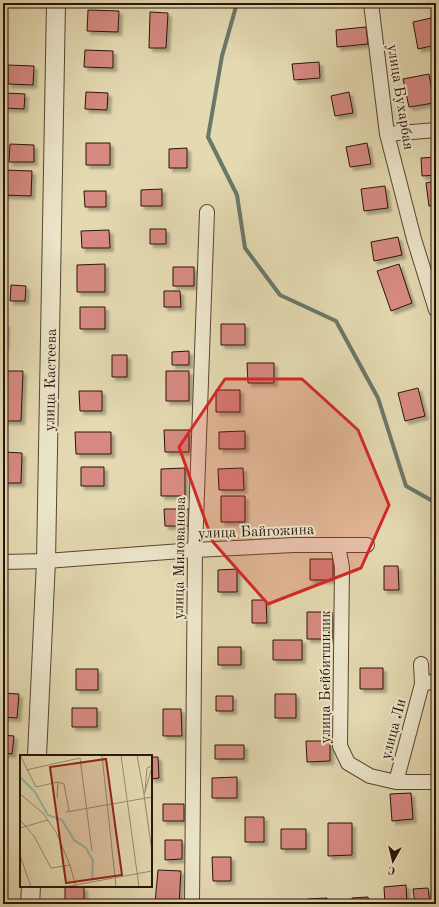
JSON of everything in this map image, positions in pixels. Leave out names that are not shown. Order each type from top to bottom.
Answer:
[{"type":"street","name":"улица Кастеева","points":[[37,755],[46,561],[56,3]]},
{"type":"street","name":"улица Бухарбая","points":[[371,3],[387,134],[414,240],[436,310]]},
{"type":"street","points":[[387,134],[436,130]]},
{"type":"street","name":"улица Милованова","points":[[192,904],[195,550],[207,212]]},
{"type":"street","name":"улица Байгожина","points":[[3,562],[46,561],[195,550],[294,545],[367,545]]},
{"type":"street","name":"улица Бейбитшилик","points":[[338,546],[342,567],[340,746],[348,763],[370,776],[396,782],[436,782]]},
{"type":"street","name":"улица Ли","points":[[396,782],[429,683],[421,664]]},
{"type":"street","points":[[30,904],[31,887]]},
{"type":"highlighted area","points":[[225,379],[302,379],[358,430],[389,505],[361,568],[268,604],[213,542],[179,447]]},
{"type":"building","points":[[88,10],[119,11],[118,32],[87,31]]},
{"type":"building","points":[[150,12],[168,13],[166,48],[149,48]]},
{"type":"building","points":[[436,17],[436,45],[418,49],[413,22]]},
{"type":"building","points":[[366,27],[368,44],[337,47],[336,30]]},
{"type":"building","points":[[85,50],[113,51],[113,68],[84,67]]},
{"type":"building","points":[[319,62],[320,78],[294,80],[292,64]]},
{"type":"building","points":[[8,65],[34,66],[33,85],[8,84]]},
{"type":"building","points":[[429,74],[434,103],[409,107],[403,79]]},
{"type":"building","points":[[86,92],[108,93],[107,110],[85,109]]},
{"type":"building","points":[[349,92],[353,113],[335,116],[331,96]]},
{"type":"building","points":[[6,93],[25,94],[24,109],[5,108]]},
{"type":"building","points":[[86,143],[110,143],[110,165],[86,165]]},
{"type":"building","points":[[367,143],[371,164],[350,167],[346,147]]},
{"type":"building","points":[[10,144],[34,145],[34,162],[9,162]]},
{"type":"building","points":[[187,148],[187,168],[169,168],[169,149]]},
{"type":"building","points":[[436,157],[436,175],[422,176],[421,158]]},
{"type":"building","points":[[3,170],[32,171],[31,196],[3,195]]},
{"type":"building","points":[[436,181],[436,205],[429,206],[426,183]]},
{"type":"building","points":[[385,186],[388,208],[364,211],[361,189]]},
{"type":"building","points":[[162,189],[162,206],[141,206],[141,190]]},
{"type":"building","points":[[84,191],[106,191],[106,207],[85,207]]},
{"type":"building","points":[[150,229],[166,229],[166,244],[150,244]]},
{"type":"building","points":[[109,230],[110,248],[82,248],[81,231]]},
{"type":"building","points":[[398,237],[402,255],[374,261],[371,242]]},
{"type":"building","points":[[105,264],[105,292],[77,292],[77,265]]},
{"type":"building","points":[[399,264],[412,303],[391,311],[377,271]]},
{"type":"building","points":[[173,267],[194,267],[194,286],[173,286]]},
{"type":"building","points":[[11,285],[26,286],[25,301],[10,301]]},
{"type":"building","points":[[164,291],[180,291],[181,307],[164,307]]},
{"type":"building","points":[[80,307],[105,307],[105,329],[80,329]]},
{"type":"building","points":[[3,324],[6,324],[5,346],[3,346]]},
{"type":"building","points":[[221,324],[245,324],[245,345],[221,345]]},
{"type":"building","points":[[189,351],[189,365],[172,365],[172,352]]},
{"type":"building","points":[[112,355],[127,355],[127,377],[112,377]]},
{"type":"building","points":[[247,363],[274,363],[274,383],[248,383]]},
{"type":"building","points":[[3,371],[23,371],[21,421],[3,421]]},
{"type":"building","points":[[166,371],[189,371],[189,401],[166,401]]},
{"type":"building","points":[[418,388],[425,416],[405,421],[398,393]]},
{"type":"building","points":[[216,390],[240,390],[240,412],[216,412]]},
{"type":"building","points":[[79,391],[102,391],[102,411],[80,411]]},
{"type":"building","points":[[164,430],[189,430],[189,452],[165,452]]},
{"type":"building","points":[[245,431],[245,449],[219,449],[219,432]]},
{"type":"building","points":[[75,432],[111,432],[111,454],[76,454]]},
{"type":"building","points":[[3,452],[22,453],[21,483],[3,483]]},
{"type":"building","points":[[81,467],[104,467],[104,486],[81,486]]},
{"type":"building","points":[[185,468],[185,496],[161,496],[161,469]]},
{"type":"building","points":[[243,468],[244,490],[219,490],[218,469]]},
{"type":"building","points":[[221,496],[245,496],[245,522],[221,522]]},
{"type":"building","points":[[164,509],[189,509],[190,526],[165,526]]},
{"type":"building","points":[[310,559],[333,559],[333,580],[310,580]]},
{"type":"building","points":[[384,566],[398,566],[399,590],[384,590]]},
{"type":"building","points":[[237,569],[237,592],[218,592],[218,570]]},
{"type":"building","points":[[252,600],[266,600],[267,623],[252,623]]},
{"type":"building","points":[[307,612],[332,612],[332,639],[307,639]]},
{"type":"building","points":[[273,640],[302,640],[302,660],[273,660]]},
{"type":"building","points":[[218,647],[241,647],[241,665],[218,665]]},
{"type":"building","points":[[360,668],[383,668],[383,689],[360,689]]},
{"type":"building","points":[[76,669],[98,669],[98,690],[76,690]]},
{"type":"building","points":[[3,693],[19,694],[17,718],[3,717]]},
{"type":"building","points":[[275,694],[296,694],[296,718],[275,718]]},
{"type":"building","points":[[216,696],[233,696],[233,711],[216,711]]},
{"type":"building","points":[[72,708],[97,708],[97,727],[72,727]]},
{"type":"building","points":[[163,709],[181,709],[182,736],[163,736]]},
{"type":"building","points":[[3,735],[14,736],[12,754],[3,753]]},
{"type":"building","points":[[306,741],[330,741],[330,761],[307,762]]},
{"type":"building","points":[[215,745],[244,745],[244,759],[215,759]]},
{"type":"building","points":[[152,757],[158,757],[159,778],[152,779]]},
{"type":"building","points":[[237,777],[237,798],[212,798],[212,778]]},
{"type":"building","points":[[411,793],[413,819],[392,821],[390,794]]},
{"type":"building","points":[[163,804],[184,804],[184,821],[163,821]]},
{"type":"building","points":[[245,817],[264,817],[264,842],[245,842]]},
{"type":"building","points":[[328,823],[352,823],[352,855],[328,856]]},
{"type":"building","points":[[281,829],[306,829],[306,849],[281,849]]},
{"type":"building","points":[[165,840],[182,840],[182,859],[165,860]]},
{"type":"building","points":[[212,857],[231,857],[231,881],[213,881]]},
{"type":"building","points":[[158,870],[181,871],[179,904],[155,903]]},
{"type":"building","points":[[406,885],[407,904],[385,904],[384,887]]},
{"type":"building","points":[[65,887],[84,887],[84,904],[65,904]]},
{"type":"building","points":[[428,888],[430,904],[415,904],[413,889]]},
{"type":"building","points":[[368,897],[369,904],[352,904],[352,898]]},
{"type":"building","points":[[327,898],[327,904],[309,904],[308,899]]},
{"type":"building","points":[[3,900],[12,901],[11,904],[3,904]]},
{"type":"waterway","points":[[237,3],[222,56],[208,137],[237,195],[245,248],[280,295],[336,321],[378,398],[406,486],[436,503]]}]
